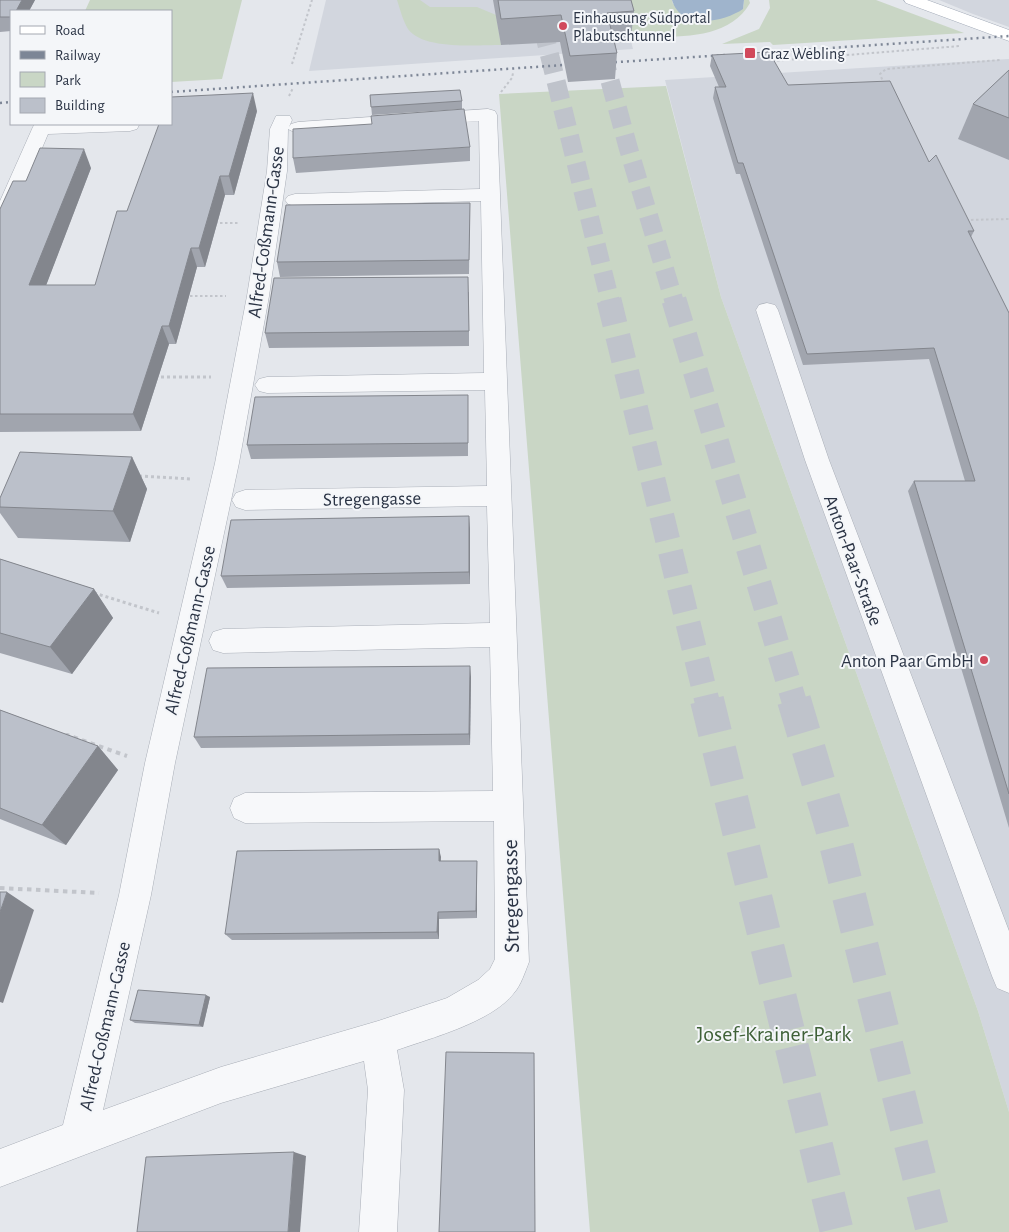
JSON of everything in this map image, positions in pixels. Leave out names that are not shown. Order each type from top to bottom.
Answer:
[{"type":"main road","points":[[912,0],[1009,36]]},
{"type":"street","name":"Stregengasse","points":[[290,124],[488,115],[490,195],[483,283],[496,381],[512,962],[502,981],[490,992],[456,1012],[378,1039]]},
{"type":"street","name":"Alfred-Coßmann-Gasse","points":[[78,1137],[135,895],[190,620],[223,480],[255,381],[258,296],[277,171],[279,129],[290,124]]},
{"type":"street","points":[[0,224],[41,129],[130,125]]},
{"type":"street","points":[[295,200],[490,195]]},
{"type":"street","name":"Anton-Paar-Straße","points":[[767,310],[817,460],[1009,976]]},
{"type":"street","points":[[255,381],[496,381]]},
{"type":"street","name":"Stregengasse","points":[[245,500],[499,496]]},
{"type":"street","points":[[223,641],[502,635]]},
{"type":"street","points":[[245,808],[509,806]]},
{"type":"street","name":"Alfred-Coßmann-Gasse","points":[[0,1168],[78,1137],[221,1085],[378,1039]]},
{"type":"street","points":[[378,1039],[386,1090],[378,1232]]},
{"type":"path","points":[[292,64],[312,0]]},
{"type":"path","points":[[771,62],[964,46]]},
{"type":"path","points":[[886,88],[880,74],[886,69],[1006,60]]},
{"type":"path","points":[[961,220],[1009,219]]},
{"type":"path","points":[[209,223],[268,224]]},
{"type":"path","points":[[180,296],[258,296]]},
{"type":"path","points":[[147,377],[255,381]]},
{"type":"path","points":[[134,476],[223,480]]},
{"type":"path","points":[[89,592],[178,619],[190,620]]},
{"type":"path","points":[[62,741],[67,735],[146,763],[160,763]]},
{"type":"path","points":[[0,888],[135,895]]},
{"type":"shaded area","points":[[326,0],[621,0],[633,49],[309,71]]},
{"type":"shaded area","points":[[939,0],[1009,0],[1009,27],[973,14]]},
{"type":"shaded area","name":"Anton Paar GmbH","points":[[1009,59],[1009,1112],[978,1011],[721,297],[665,80]]},
{"type":"green space","points":[[90,0],[242,0],[222,79],[172,82],[172,10],[85,10]]},
{"type":"green space","points":[[397,0],[420,0],[430,7],[477,7],[496,15],[501,45],[451,45],[415,36],[408,29],[403,19]]},
{"type":"green space","points":[[621,0],[672,0],[673,4],[743,9],[744,0],[749,0],[750,3],[740,16],[727,25],[713,31],[697,35],[631,37]]},
{"type":"green space","points":[[769,0],[876,0],[964,33],[773,45],[770,42],[722,44],[759,29],[770,8]]},
{"type":"green space","name":"Josef-Krainer-Park","points":[[666,86],[721,297],[978,1011],[1009,1112],[1009,1232],[590,1232],[499,94]]},
{"type":"water","points":[[672,0],[744,0],[743,9],[735,14],[704,21],[693,20],[684,16],[677,10]]},
{"type":"building","points":[[0,0],[22,0],[17,10],[10,10],[10,17],[0,17]]},
{"type":"building","points":[[498,0],[631,0],[634,11],[607,13],[617,53],[570,56],[561,15],[501,19]]},
{"type":"building","points":[[769,52],[788,85],[890,81],[929,162],[936,155],[974,231],[968,231],[1009,313],[1009,794],[914,481],[975,481],[934,348],[807,354],[743,163],[738,163],[715,87],[726,87],[712,55]]},
{"type":"building","points":[[1009,70],[1009,118],[973,104]]},
{"type":"building","points":[[460,90],[462,101],[371,107],[370,95]]},
{"type":"building","points":[[253,93],[229,176],[220,176],[199,248],[191,248],[169,326],[162,326],[133,414],[0,414],[0,209],[13,181],[26,181],[40,148],[84,149],[29,285],[95,285],[117,211],[127,211],[159,125],[172,125],[172,97]]},
{"type":"building","points":[[464,109],[470,147],[293,158],[293,129],[372,124],[371,116]]},
{"type":"building","points":[[470,203],[469,260],[277,262],[286,205]]},
{"type":"building","points":[[468,277],[469,331],[265,333],[274,278]]},
{"type":"building","points":[[468,395],[468,443],[247,445],[255,397]]},
{"type":"building","points":[[20,452],[132,457],[113,511],[0,507],[0,498]]},
{"type":"building","points":[[469,516],[469,572],[221,576],[231,520]]},
{"type":"building","points":[[0,559],[94,589],[50,647],[0,633]]},
{"type":"building","points":[[470,666],[469,734],[194,737],[207,668]]},
{"type":"building","points":[[0,710],[98,746],[42,825],[0,808]]},
{"type":"building","points":[[439,849],[439,861],[477,861],[476,911],[438,912],[437,932],[225,934],[237,851]]},
{"type":"building","points":[[0,892],[7,892],[0,912]]},
{"type":"building","points":[[138,990],[206,995],[199,1025],[130,1020]]},
{"type":"building","points":[[446,1052],[534,1053],[535,1232],[439,1232]]},
{"type":"building","points":[[294,1152],[288,1232],[137,1232],[146,1157]]},
{"type":"tunnel","points":[[536,0],[610,301]]},
{"type":"tunnel","points":[[588,0],[628,147],[674,301]]},
{"type":"tunnel","points":[[609,300],[707,701]]},
{"type":"tunnel","points":[[674,300],[794,701]]},
{"type":"tunnel","points":[[707,700],[837,1232]]},
{"type":"tunnel","points":[[794,700],[832,828],[933,1232]]},
{"type":"railway","points":[[755,53],[1009,36]]},
{"type":"railway","points":[[603,63],[725,55]]},
{"type":"railway","points":[[172,92],[578,64]]},
{"type":"railway","points":[[0,103],[10,102]]},
{"type":"place","name":"Einhausung Südportal Plabutschtunnel","points":[[563,26]]},
{"type":"place","name":"Graz Webling","points":[[750,53]]},
{"type":"place","name":"Anton Paar GmbH","points":[[984,660]]}]
